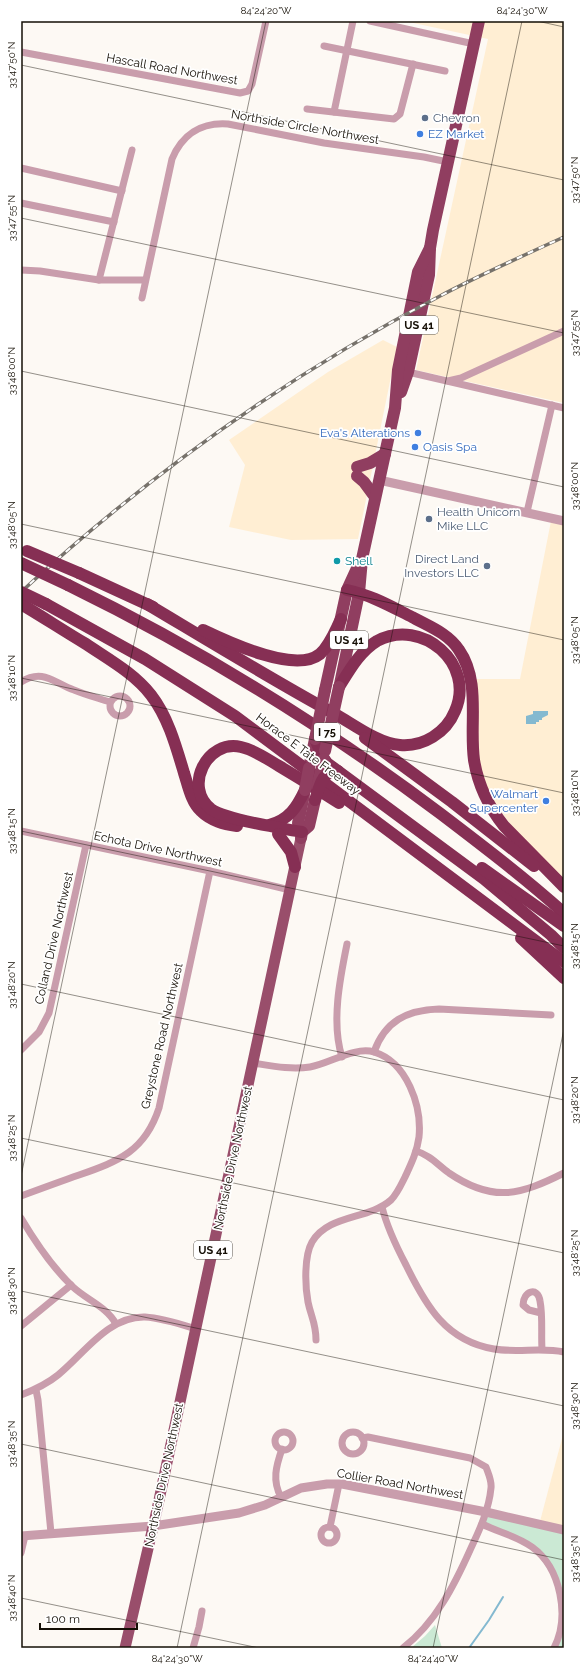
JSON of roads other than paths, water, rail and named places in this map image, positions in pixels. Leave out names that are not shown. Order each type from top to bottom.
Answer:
[{"type":"highway","name":"Northside Drive Northwest","points":[[302,835],[309,826],[327,756],[339,687],[359,593],[362,559],[395,408],[408,372],[429,275],[430,248],[479,21]]},
{"type":"highway","name":"Northside Drive Northwest","points":[[395,408],[398,370],[418,272],[430,248]]},
{"type":"highway","points":[[375,498],[357,472],[385,454]]},
{"type":"highway","points":[[24,550],[79,573],[228,641],[246,648],[292,661],[306,660],[321,653],[333,635],[341,619]]},
{"type":"highway","name":"Northside Drive Northwest","points":[[302,835],[298,823],[302,797],[325,690],[347,590],[362,559]]},
{"type":"highway","name":"Horace E Tate Freeway","points":[[21,563],[68,585],[203,656],[335,738],[407,788],[482,845],[564,913]]},
{"type":"highway","points":[[347,590],[370,596],[437,630],[449,638],[458,649],[466,662],[471,677],[474,759],[479,780],[485,795],[495,815],[504,826],[564,887]]},
{"type":"highway","name":"Horace E Tate Freeway","points":[[21,592],[46,604],[145,659],[235,716],[564,962]]},
{"type":"highway","points":[[21,604],[105,656],[134,677],[151,695],[166,721],[192,795],[200,811],[208,817],[225,824],[278,834],[302,835]]},
{"type":"highway","points":[[147,604],[383,741],[400,745],[409,745],[418,744],[433,737],[446,726],[456,710],[459,687],[457,676],[452,664],[440,648],[425,638],[400,634],[389,636],[377,641],[367,648],[339,687]]},
{"type":"highway","points":[[317,704],[452,802],[564,890]]},
{"type":"highway","points":[[315,738],[338,772],[490,879],[564,926]]},
{"type":"highway","points":[[302,835],[268,825],[227,816],[212,809],[206,804],[200,790],[199,777],[203,764],[211,754],[222,748],[230,746],[240,747],[258,754],[312,786],[427,859]]},
{"type":"highway","points":[[309,768],[327,756]]},
{"type":"highway","points":[[327,756],[490,879],[564,948]]},
{"type":"highway","points":[[314,805],[326,774],[332,771],[338,772]]},
{"type":"highway","points":[[268,825],[284,820],[292,812],[302,797]]},
{"type":"highway","points":[[278,834],[291,852],[295,867]]},
{"type":"highway","points":[[477,896],[564,978]]},
{"type":"main road","name":"Northside Drive Northwest","points":[[125,1648],[196,1329],[302,835]]},
{"type":"street","name":"Hascall Road Northwest","points":[[21,52],[240,94],[248,91],[252,84],[266,21]]},
{"type":"street","points":[[334,112],[353,21]]},
{"type":"street","points":[[370,21],[474,44]]},
{"type":"street","points":[[324,46],[445,71]]},
{"type":"street","points":[[307,109],[384,119],[397,118],[400,114],[413,64]]},
{"type":"street","name":"Northside Circle Northwest","points":[[142,298],[172,159],[182,140],[200,128],[214,124],[228,124],[324,143],[424,157],[448,162]]},
{"type":"street","points":[[99,280],[132,150]]},
{"type":"street","points":[[21,168],[122,191]]},
{"type":"street","points":[[21,203],[114,222]]},
{"type":"street","points":[[21,270],[40,271],[99,280],[145,280]]},
{"type":"street","points":[[446,381],[461,378],[564,331]]},
{"type":"street","points":[[408,372],[564,408]]},
{"type":"street","points":[[527,512],[552,405]]},
{"type":"street","points":[[379,480],[564,521]]},
{"type":"street","points":[[21,682],[36,676],[48,677],[74,691],[110,702]]},
{"type":"street","name":"Echota Drive Northwest","points":[[21,831],[210,871],[290,890]]},
{"type":"street","name":"Colland Drive Northwest","points":[[21,1050],[39,1032],[49,1013],[86,845]]},
{"type":"street","name":"Greystone Road Northwest","points":[[21,1196],[117,1161],[135,1148],[149,1130],[159,1108],[210,871]]},
{"type":"street","points":[[342,1057],[338,1041],[338,999],[340,975],[347,944]]},
{"type":"street","points":[[374,1052],[380,1037],[389,1026],[403,1016],[420,1011],[438,1009],[551,1014]]},
{"type":"street","points":[[253,1064],[300,1068],[320,1065],[359,1051],[374,1052],[383,1056],[395,1066],[404,1077],[411,1089],[419,1122],[419,1137],[416,1151],[399,1190],[391,1200],[382,1206],[330,1225],[320,1232],[312,1243],[307,1259],[306,1291],[308,1303],[315,1322],[316,1340]]},
{"type":"street","points":[[416,1151],[429,1156],[448,1172],[466,1183],[480,1189],[498,1193],[530,1189],[564,1173]]},
{"type":"street","points":[[382,1206],[391,1234],[417,1288],[429,1308],[442,1324],[462,1338],[485,1347],[507,1350],[542,1349],[564,1352]]},
{"type":"street","points":[[21,1218],[38,1245],[71,1286],[108,1313],[116,1324]]},
{"type":"street","points":[[21,1326],[71,1286]]},
{"type":"street","points":[[541,1313],[542,1349]]},
{"type":"street","points":[[21,1395],[36,1390],[58,1375],[106,1331],[116,1324],[130,1319],[145,1317],[196,1329]]},
{"type":"street","points":[[36,1390],[51,1533]]},
{"type":"street","points":[[362,1438],[368,1437],[470,1458],[486,1467],[491,1486],[482,1524],[457,1579],[440,1608],[422,1630],[403,1648]]},
{"type":"street","points":[[281,1497],[276,1488],[275,1481],[282,1449]]},
{"type":"street","points":[[330,1527],[339,1484]]},
{"type":"street","name":"Collier Road Northwest","points":[[23,1536],[153,1526],[239,1513],[265,1505],[301,1488],[314,1485],[339,1484],[486,1512],[564,1530]]},
{"type":"street","points":[[482,1524],[523,1542],[541,1556],[548,1566],[554,1578],[560,1598],[562,1615],[560,1630],[554,1648]]},
{"type":"street","points":[[21,1553],[23,1536]]},
{"type":"street","points":[[193,1648],[202,1611]]},
{"type":"water","points":[[533,711],[548,711],[548,715],[542,718],[542,720],[539,720],[539,722],[536,722],[536,724],[526,724],[526,716],[533,714]]},
{"type":"waterway","points":[[469,1648],[503,1597]]},
{"type":"railway","points":[[21,592],[69,549],[169,468],[274,394],[328,359],[440,296],[564,237]]},
{"type":"place","name":"Chevron","points":[[425,118]]},
{"type":"place","name":"EZ Market","points":[[420,134]]},
{"type":"place","name":"Eva's Alterations","points":[[418,433]]},
{"type":"place","name":"Oasis Spa","points":[[415,447]]},
{"type":"place","name":"Health Unicorn Mike LLC","points":[[429,519]]},
{"type":"place","name":"Shell","points":[[337,561]]},
{"type":"place","name":"Direct Land Investors LLC","points":[[487,566]]},
{"type":"place","name":"Walmart Supercenter","points":[[546,801]]}]
